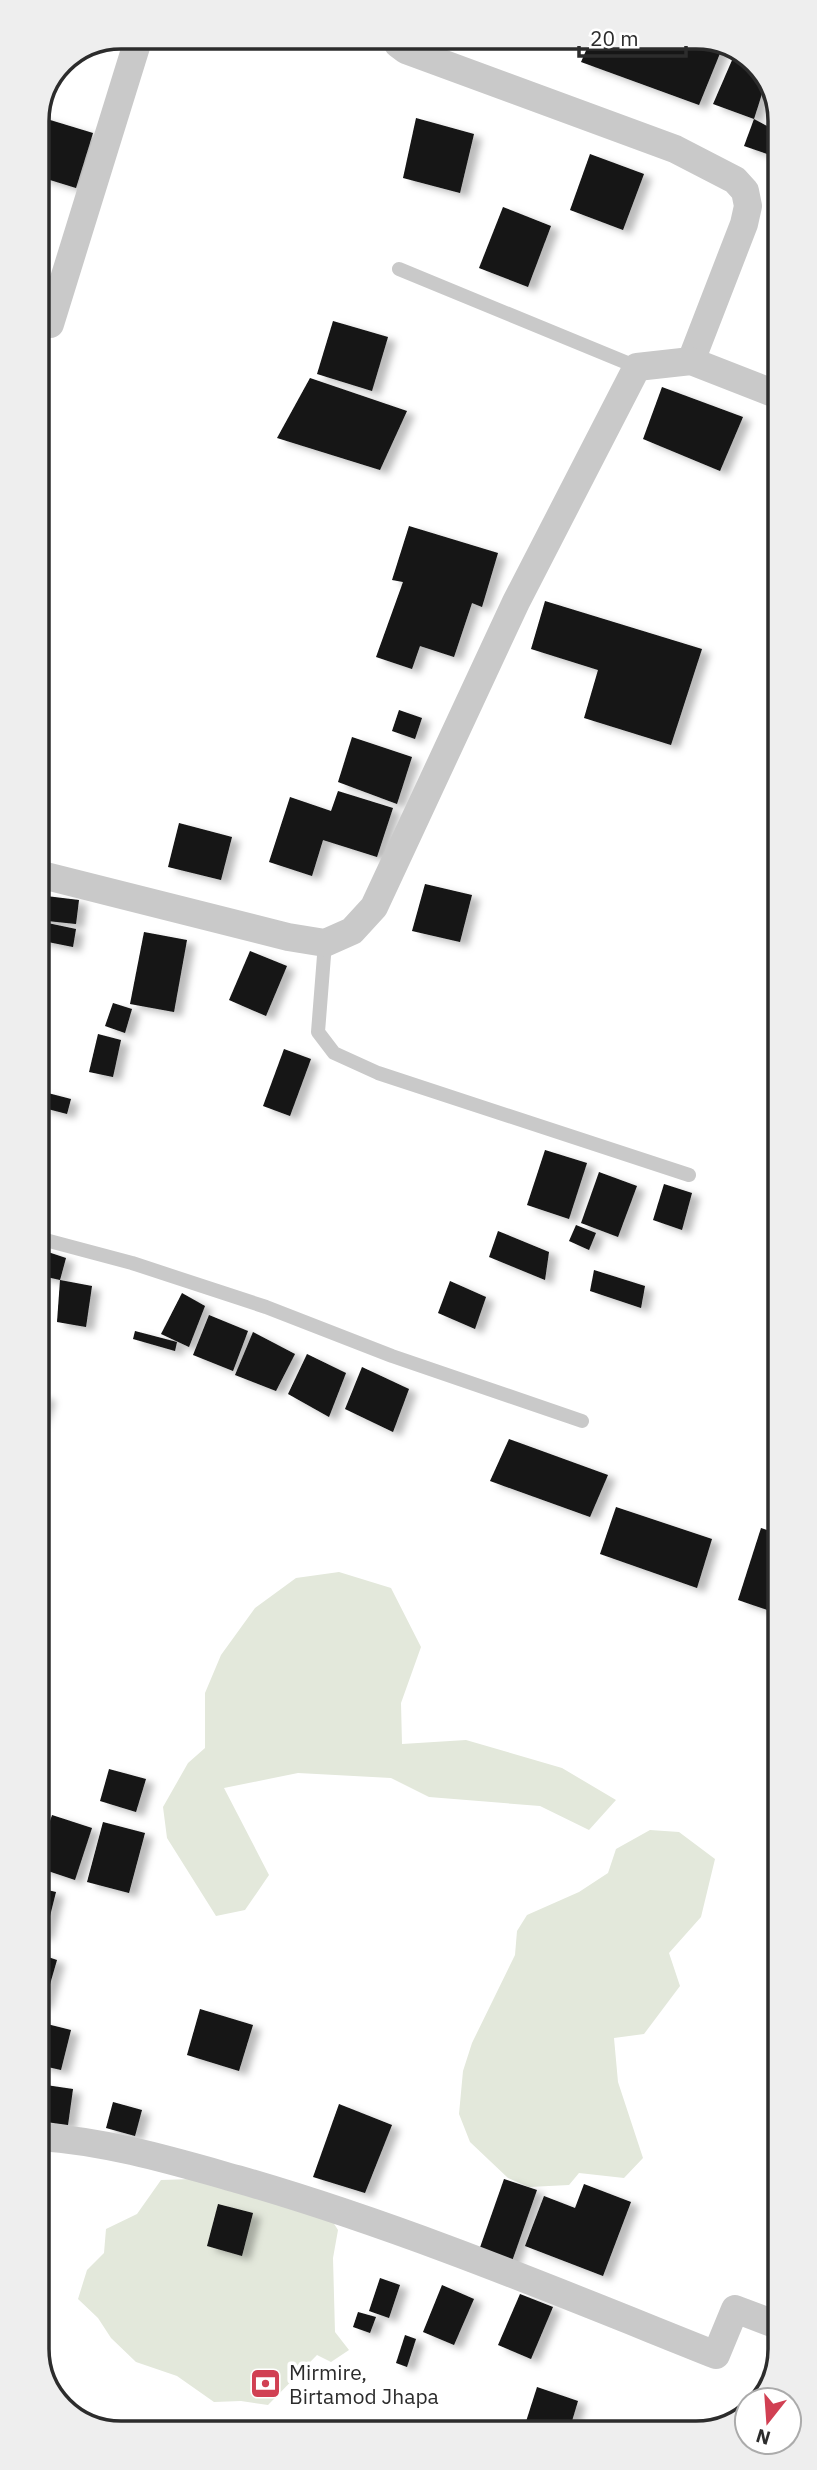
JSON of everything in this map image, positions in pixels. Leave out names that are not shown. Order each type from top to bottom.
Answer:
[{"type":"street","points":[[49,324],[135,49]]},
{"type":"street","points":[[405,49],[675,149],[735,180],[745,191],[748,206],[744,225],[691,361]]},
{"type":"street","points":[[49,877],[288,937],[325,943],[352,931],[374,908],[516,602],[637,367],[691,361],[768,391]]},
{"type":"street","points":[[49,2138],[70,2139],[128,2152],[321,2203],[463,2254],[716,2355],[735,2309],[768,2321]]},
{"type":"lane","points":[[398,269],[637,367]]},
{"type":"lane","points":[[325,943],[318,1032],[334,1052],[378,1073],[689,1175]]},
{"type":"lane","points":[[49,1241],[132,1263],[267,1307],[392,1356],[582,1421]]},
{"type":"shaded area","points":[[339,1572],[391,1588],[421,1647],[401,1703],[402,1744],[466,1740],[562,1768],[616,1800],[589,1830],[540,1806],[429,1797],[391,1778],[298,1773],[224,1788],[269,1875],[245,1910],[216,1916],[167,1838],[163,1807],[188,1763],[205,1748],[205,1693],[221,1655],[255,1608],[296,1578]]},
{"type":"shaded area","points":[[650,1830],[679,1832],[715,1859],[701,1917],[669,1953],[680,1986],[644,2034],[614,2038],[618,2082],[643,2158],[624,2178],[579,2173],[569,2185],[529,2187],[508,2178],[470,2142],[459,2114],[463,2071],[472,2043],[515,1955],[517,1931],[527,1915],[579,1892],[608,1873],[616,1849]]},
{"type":"shaded area","points":[[192,2179],[321,2203],[338,2230],[333,2258],[335,2332],[349,2350],[331,2362],[317,2355],[268,2405],[241,2401],[214,2402],[177,2376],[136,2362],[111,2338],[98,2318],[78,2299],[87,2270],[104,2253],[106,2229],[137,2214],[161,2180]]},
{"type":"building","points":[[587,49],[701,49],[720,53],[699,105],[581,62]]},
{"type":"building","points":[[732,59],[750,73],[762,92],[754,119],[713,104]]},
{"type":"building","points":[[416,118],[474,134],[460,193],[403,178]]},
{"type":"building","points":[[754,119],[768,127],[768,154],[744,146]]},
{"type":"building","points":[[49,120],[93,133],[76,188],[49,180]]},
{"type":"building","points":[[590,154],[644,174],[623,230],[570,210]]},
{"type":"building","points":[[503,207],[551,226],[528,287],[479,268]]},
{"type":"building","points":[[333,321],[388,337],[372,391],[317,374]]},
{"type":"building","points":[[310,378],[407,411],[380,470],[277,438]]},
{"type":"building","points":[[662,387],[743,417],[720,471],[643,439]]},
{"type":"building","points":[[409,526],[498,553],[482,607],[472,603],[454,657],[420,646],[412,669],[376,657],[403,582],[392,580]]},
{"type":"building","points":[[545,601],[702,649],[671,745],[584,718],[598,670],[531,649]]},
{"type":"building","points":[[399,710],[422,718],[415,739],[392,731]]},
{"type":"building","points":[[352,737],[412,757],[397,804],[338,782]]},
{"type":"building","points":[[338,791],[393,808],[377,857],[323,840],[312,876],[269,862],[290,797],[331,811]]},
{"type":"building","points":[[179,823],[232,837],[221,880],[168,867]]},
{"type":"building","points":[[425,884],[472,895],[460,942],[412,931]]},
{"type":"building","points":[[49,896],[79,900],[76,924],[49,921]]},
{"type":"building","points":[[49,923],[76,929],[73,947],[49,942]]},
{"type":"building","points":[[144,932],[187,940],[174,1012],[130,1004]]},
{"type":"building","points":[[250,951],[287,966],[266,1016],[229,1000]]},
{"type":"building","points":[[113,1003],[132,1009],[125,1033],[105,1026]]},
{"type":"building","points":[[98,1034],[121,1040],[113,1077],[89,1072]]},
{"type":"building","points":[[284,1049],[311,1059],[290,1116],[263,1106]]},
{"type":"building","points":[[49,1093],[71,1099],[67,1114],[49,1109]]},
{"type":"building","points":[[545,1150],[587,1163],[569,1219],[527,1205]]},
{"type":"building","points":[[599,1172],[637,1186],[618,1237],[581,1223]]},
{"type":"building","points":[[664,1184],[692,1193],[682,1230],[653,1220]]},
{"type":"building","points":[[576,1225],[596,1233],[589,1250],[569,1241]]},
{"type":"building","points":[[498,1231],[549,1252],[545,1280],[489,1257]]},
{"type":"building","points":[[49,1252],[66,1258],[60,1280],[49,1278]]},
{"type":"building","points":[[594,1270],[645,1286],[641,1308],[590,1291]]},
{"type":"building","points":[[60,1280],[92,1286],[86,1327],[57,1322]]},
{"type":"building","points":[[450,1281],[486,1297],[475,1329],[438,1313]]},
{"type":"building","points":[[182,1293],[205,1306],[189,1347],[161,1334]]},
{"type":"building","points":[[209,1315],[248,1331],[233,1371],[193,1355]]},
{"type":"building","points":[[135,1331],[177,1342],[175,1351],[133,1339]]},
{"type":"building","points":[[253,1332],[295,1354],[276,1391],[235,1375]]},
{"type":"building","points":[[307,1354],[346,1373],[329,1417],[288,1394]]},
{"type":"building","points":[[362,1367],[409,1389],[393,1432],[345,1409]]},
{"type":"building","points":[[509,1439],[608,1475],[590,1517],[490,1481]]},
{"type":"building","points":[[616,1507],[712,1539],[697,1588],[600,1554]]},
{"type":"building","points":[[761,1528],[768,1530],[768,1610],[738,1600]]},
{"type":"building","points":[[109,1769],[146,1779],[136,1812],[100,1801]]},
{"type":"building","points":[[52,1815],[92,1828],[75,1880],[49,1871],[49,1824]]},
{"type":"building","points":[[103,1822],[145,1833],[129,1893],[87,1882]]},
{"type":"building","points":[[49,1890],[56,1892],[49,1920]]},
{"type":"building","points":[[49,1957],[57,1960],[49,1988]]},
{"type":"building","points":[[200,2009],[253,2025],[239,2071],[187,2055]]},
{"type":"building","points":[[49,2024],[71,2030],[61,2070],[49,2067]]},
{"type":"building","points":[[49,2085],[73,2089],[68,2125],[49,2122]]},
{"type":"building","points":[[113,2102],[142,2110],[135,2136],[106,2128]]},
{"type":"building","points":[[339,2104],[392,2125],[365,2193],[313,2177]]},
{"type":"building","points":[[504,2179],[537,2190],[510,2267],[477,2256]]},
{"type":"building","points":[[584,2184],[631,2202],[603,2276],[525,2246],[544,2196],[575,2208]]},
{"type":"building","points":[[218,2204],[253,2213],[242,2256],[207,2246]]},
{"type":"building","points":[[380,2278],[400,2285],[389,2318],[369,2311]]},
{"type":"building","points":[[442,2285],[474,2299],[454,2345],[423,2332]]},
{"type":"building","points":[[520,2294],[553,2307],[531,2359],[498,2345]]},
{"type":"building","points":[[358,2312],[376,2317],[370,2333],[353,2327]]},
{"type":"building","points":[[405,2335],[416,2339],[407,2367],[396,2363]]},
{"type":"building","points":[[537,2387],[578,2401],[572,2421],[526,2421]]},
{"type":"place","name":"Mirmire, Birtamod Jhapa","points":[[266,2384]]}]
